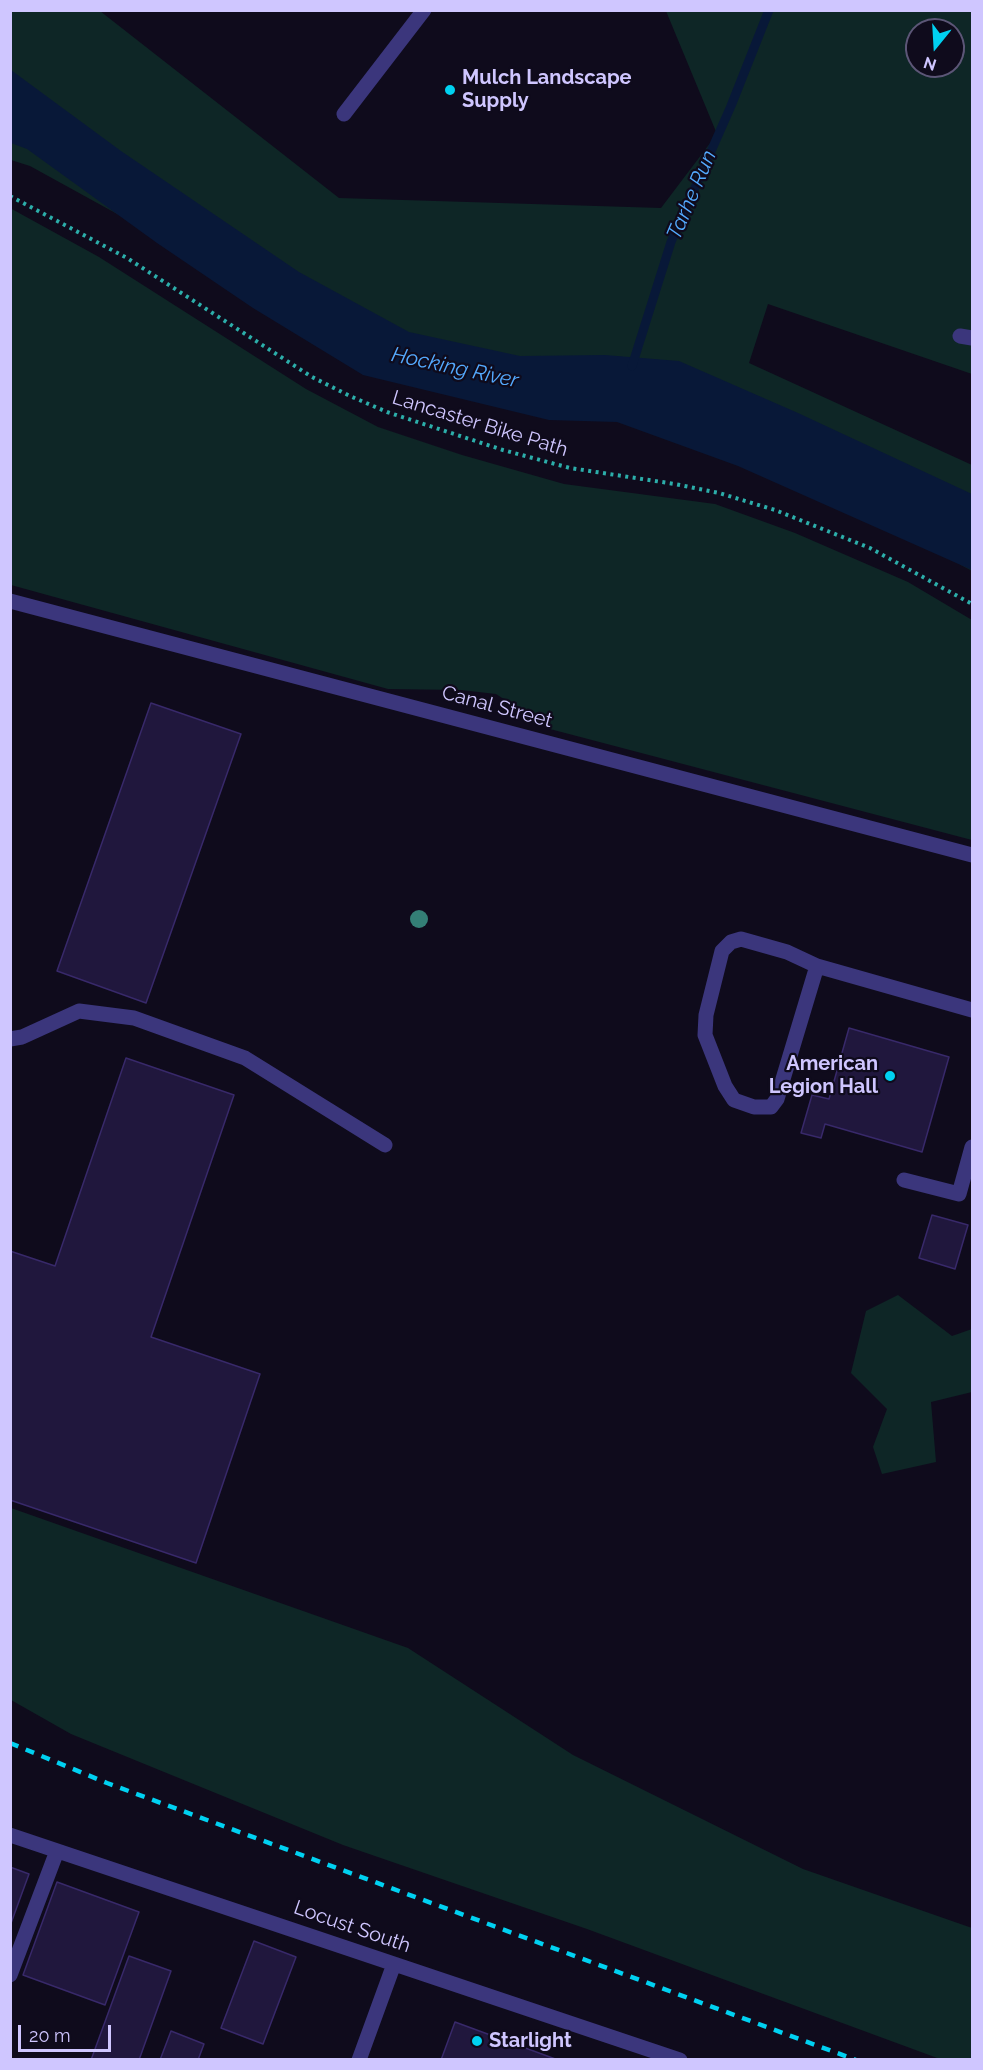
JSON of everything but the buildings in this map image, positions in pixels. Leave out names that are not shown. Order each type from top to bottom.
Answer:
[{"type":"street","points":[[344,114],[424,10]]},
{"type":"street","name":"Canal Street","points":[[10,601],[972,855]]},
{"type":"street","points":[[817,966],[777,1099],[771,1107],[754,1107],[734,1100],[725,1086],[705,1035],[706,1015],[722,951],[730,942],[741,939],[787,952],[817,966],[972,1010]]},
{"type":"street","points":[[10,1039],[22,1037],[79,1011],[134,1018],[245,1058],[385,1145]]},
{"type":"street","points":[[904,1180],[959,1194],[972,1147]]},
{"type":"street","name":"Locust South","points":[[10,1835],[680,2060]]},
{"type":"street","points":[[10,1975],[57,1851]]},
{"type":"street","points":[[359,2060],[394,1964]]},
{"type":"path","name":"Lancaster Bike Path","points":[[10,196],[127,258],[312,377],[359,400],[437,430],[570,468],[625,475],[719,493],[775,510],[870,548],[972,604]]},
{"type":"green space","points":[[10,11],[100,11],[339,198],[661,208],[717,134],[666,11],[972,11],[972,374],[768,304],[749,363],[972,465],[972,571],[681,413],[397,368],[30,166],[11,160]]},
{"type":"green space","points":[[10,208],[99,257],[306,389],[378,427],[462,455],[564,484],[715,504],[795,533],[908,582],[972,620],[972,840],[550,729],[496,694],[461,690],[388,689],[11,585]]},
{"type":"green space","points":[[898,1295],[952,1336],[972,1329],[972,1392],[931,1402],[936,1462],[882,1474],[873,1447],[887,1409],[851,1373],[866,1311]]},
{"type":"green space","points":[[11,1508],[408,1648],[573,1755],[803,1869],[972,1928],[972,2059],[940,2059],[587,1929],[343,1845],[71,1734],[11,1700]]},
{"type":"water","name":"Hocking River","points":[[11,70],[121,151],[299,272],[409,332],[520,356],[605,355],[679,361],[798,413],[972,494],[972,570],[738,466],[617,422],[549,420],[363,375],[253,308],[157,243],[27,149],[11,143]]},
{"type":"waterway","name":"Tarhe Run","points":[[632,366],[671,242],[731,106],[769,10]]},
{"type":"railway","points":[[10,1743],[107,1783],[856,2060]]},
{"type":"place","name":"Mulch Landscape Supply","points":[[450,90]]},
{"type":"place","name":"American Legion Hall","points":[[890,1076]]},
{"type":"place","name":"Starlight","points":[[477,2041]]}]
